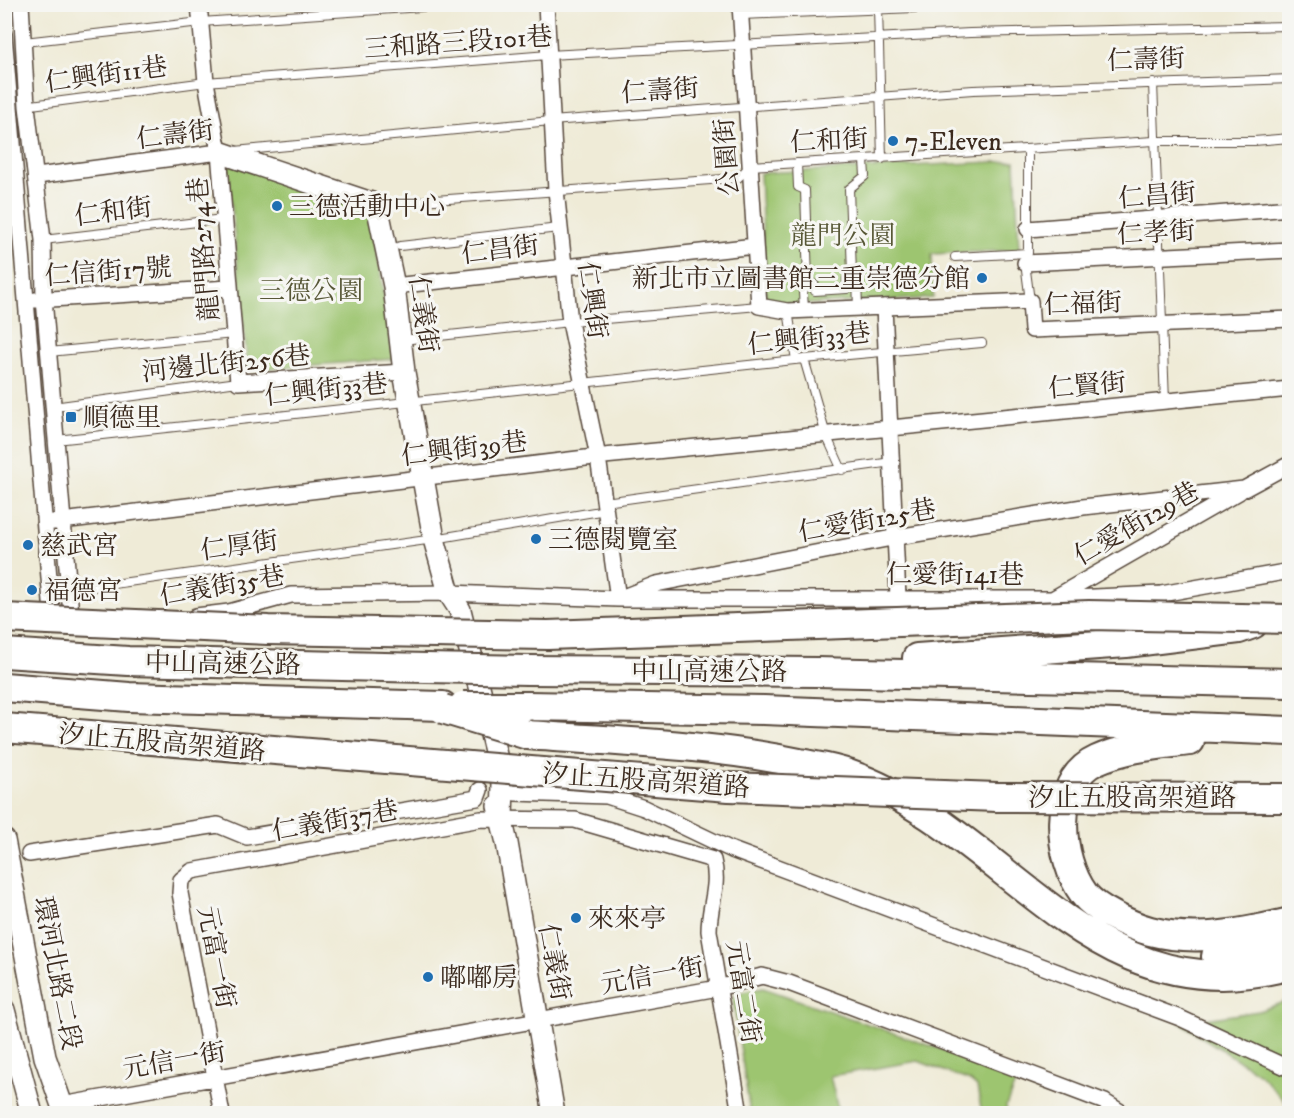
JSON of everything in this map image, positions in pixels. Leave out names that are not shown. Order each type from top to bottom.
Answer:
[{"type":"highway","points":[[696,671],[1126,643],[1239,629],[1290,613]]},
{"type":"highway","points":[[4,618],[268,630],[548,635],[1089,615],[1290,619]]},
{"type":"highway","name":"中山高速公路","points":[[4,652],[128,661],[1290,683]]},
{"type":"highway","name":"中山高速公路","points":[[4,687],[129,697],[441,707],[764,710],[1282,731]]},
{"type":"highway","points":[[441,707],[528,735],[754,753],[848,774],[928,812],[1072,925],[1111,947],[1178,970],[1206,974],[1272,970],[1290,965]]},
{"type":"highway","name":"汐止五股高架道路","points":[[4,728],[446,766],[729,787],[997,797],[1290,798]]},
{"type":"highway","points":[[1282,731],[1132,749],[1095,760],[1077,777],[1063,809],[1061,837],[1084,894],[1113,916],[1150,931],[1198,937],[1247,932],[1290,922]]},
{"type":"highway","points":[[1072,925],[1111,941],[1179,955],[1221,956],[1260,950],[1290,940]]},
{"type":"street","points":[[21,4],[27,106],[43,240],[44,299],[72,629]]},
{"type":"street","name":"龍門路274巷","points":[[199,4],[206,82],[219,152],[238,382]]},
{"type":"street","name":"仁興街","points":[[546,4],[551,121],[563,266],[570,322],[598,457],[618,599]]},
{"type":"street","name":"公園街","points":[[740,10],[759,306]]},
{"type":"street","points":[[4,34],[53,627]]},
{"type":"street","points":[[219,152],[377,205]]},
{"type":"street","name":"仁壽街","points":[[37,176],[219,152]]},
{"type":"street","name":"仁義街","points":[[377,205],[394,286],[404,372],[434,538],[449,593],[460,610],[503,783],[502,819],[554,1113]]},
{"type":"street","name":"仁昌街","points":[[1028,229],[1290,208]]},
{"type":"street","name":"仁昌街","points":[[394,286],[755,246]]},
{"type":"street","name":"仁孝街","points":[[1027,258],[1290,250]]},
{"type":"street","name":"仁信街17號","points":[[26,301],[229,288]]},
{"type":"street","name":"仁福街","points":[[759,306],[788,311],[1030,301],[1032,330],[1290,319]]},
{"type":"street","points":[[884,308],[889,428],[897,537],[898,597]]},
{"type":"street","name":"河邊北街256巷","points":[[238,382],[404,372]]},
{"type":"street","name":"仁賢街","points":[[889,428],[1290,389]]},
{"type":"street","name":"仁興街39巷","points":[[45,523],[422,476],[889,428]]},
{"type":"street","name":"仁愛街125巷","points":[[449,593],[618,599],[656,584],[897,537],[1083,507],[1244,489],[1290,464]]},
{"type":"street","name":"仁愛街129巷","points":[[1051,599],[1244,489]]},
{"type":"street","name":"仁愛街141巷","points":[[618,599],[898,597],[1051,599],[1161,594],[1290,571]]},
{"type":"street","name":"仁義街35巷","points":[[4,627],[90,630],[229,612],[291,595],[449,593]]},
{"type":"street","points":[[29,855],[219,825],[248,837],[477,798],[480,790]]},
{"type":"street","points":[[515,793],[607,796],[644,808],[732,850],[1180,1018],[1290,1069]]},
{"type":"street","name":"仁義街37巷","points":[[181,880],[192,871],[466,820],[502,819],[575,819],[592,822],[713,860],[717,878]]},
{"type":"street","name":"環河北路二段","points":[[4,840],[45,1057],[64,1109]]},
{"type":"street","name":"元富二街","points":[[717,878],[709,916],[718,988],[740,1113]]},
{"type":"street","name":"元富一街","points":[[181,880],[180,892],[222,1113]]},
{"type":"street","name":"元信一街","points":[[64,1109],[216,1077],[718,988],[762,976],[789,983],[1105,1102],[1124,1113]]},
{"type":"street","points":[[4,1010],[32,1113]]},
{"type":"lane","points":[[24,42],[201,22],[466,4]]},
{"type":"lane","points":[[740,10],[1014,4]]},
{"type":"lane","points":[[878,7],[882,159]]},
{"type":"lane","name":"三和路三段101巷","points":[[206,82],[548,55],[742,44],[1290,26]]},
{"type":"lane","name":"仁壽街","points":[[219,152],[551,121],[973,90],[1290,79]]},
{"type":"lane","name":"仁興街11巷","points":[[11,108],[206,82]]},
{"type":"lane","points":[[1154,83],[1158,255],[1166,402]]},
{"type":"lane","name":"仁和街","points":[[377,205],[738,178],[750,166],[1155,141],[1254,141],[1290,138]]},
{"type":"lane","points":[[1028,150],[1027,258],[1030,301]]},
{"type":"lane","points":[[858,308],[857,279],[852,274],[849,189],[865,176],[864,160]]},
{"type":"lane","points":[[797,163],[798,187],[805,190],[807,281],[803,292],[804,310]]},
{"type":"lane","name":"仁和街","points":[[43,240],[224,219]]},
{"type":"lane","points":[[400,246],[560,228]]},
{"type":"lane","points":[[955,257],[1027,258]]},
{"type":"lane","points":[[807,281],[815,285],[815,291],[847,289],[847,279],[852,274]]},
{"type":"lane","points":[[400,340],[570,322],[759,306]]},
{"type":"lane","points":[[788,311],[800,359],[826,435],[842,470]]},
{"type":"lane","points":[[49,352],[234,334]]},
{"type":"lane","name":"仁興街33巷","points":[[56,440],[800,359],[982,343]]},
{"type":"lane","name":"河邊北街256巷","points":[[53,407],[238,382]]},
{"type":"lane","name":"仁厚街","points":[[50,593],[434,538],[606,506],[892,462]]},
{"type":"green space","name":"三德公園","points":[[227,159],[370,209],[394,359],[248,370]]},
{"type":"green space","name":"龍門公園","points":[[1015,161],[1019,250],[932,254],[933,298],[766,306],[760,173]]},
{"type":"green space","points":[[763,988],[1018,1076],[1006,1106],[1007,1113],[982,1113],[977,1087],[970,1081],[918,1061],[830,1076],[839,1113],[750,1113],[733,999],[737,993]]},
{"type":"green space","points":[[1289,1000],[1289,1106],[1260,1074],[1180,1023],[1259,1011]]},
{"type":"place","name":"7-Eleven","points":[[893,141]]},
{"type":"place","name":"三德活動中心","points":[[277,206]]},
{"type":"place","name":"新北市立圖書館三重崇德分館","points":[[982,278]]},
{"type":"place","name":"順德里","points":[[71,417]]},
{"type":"place","name":"三德閱覽室","points":[[536,539]]},
{"type":"place","name":"慈武宮","points":[[28,545]]},
{"type":"place","name":"福德宮","points":[[32,590]]},
{"type":"place","name":"來來亭","points":[[576,918]]},
{"type":"place","name":"嘟嘟房","points":[[428,977]]}]
